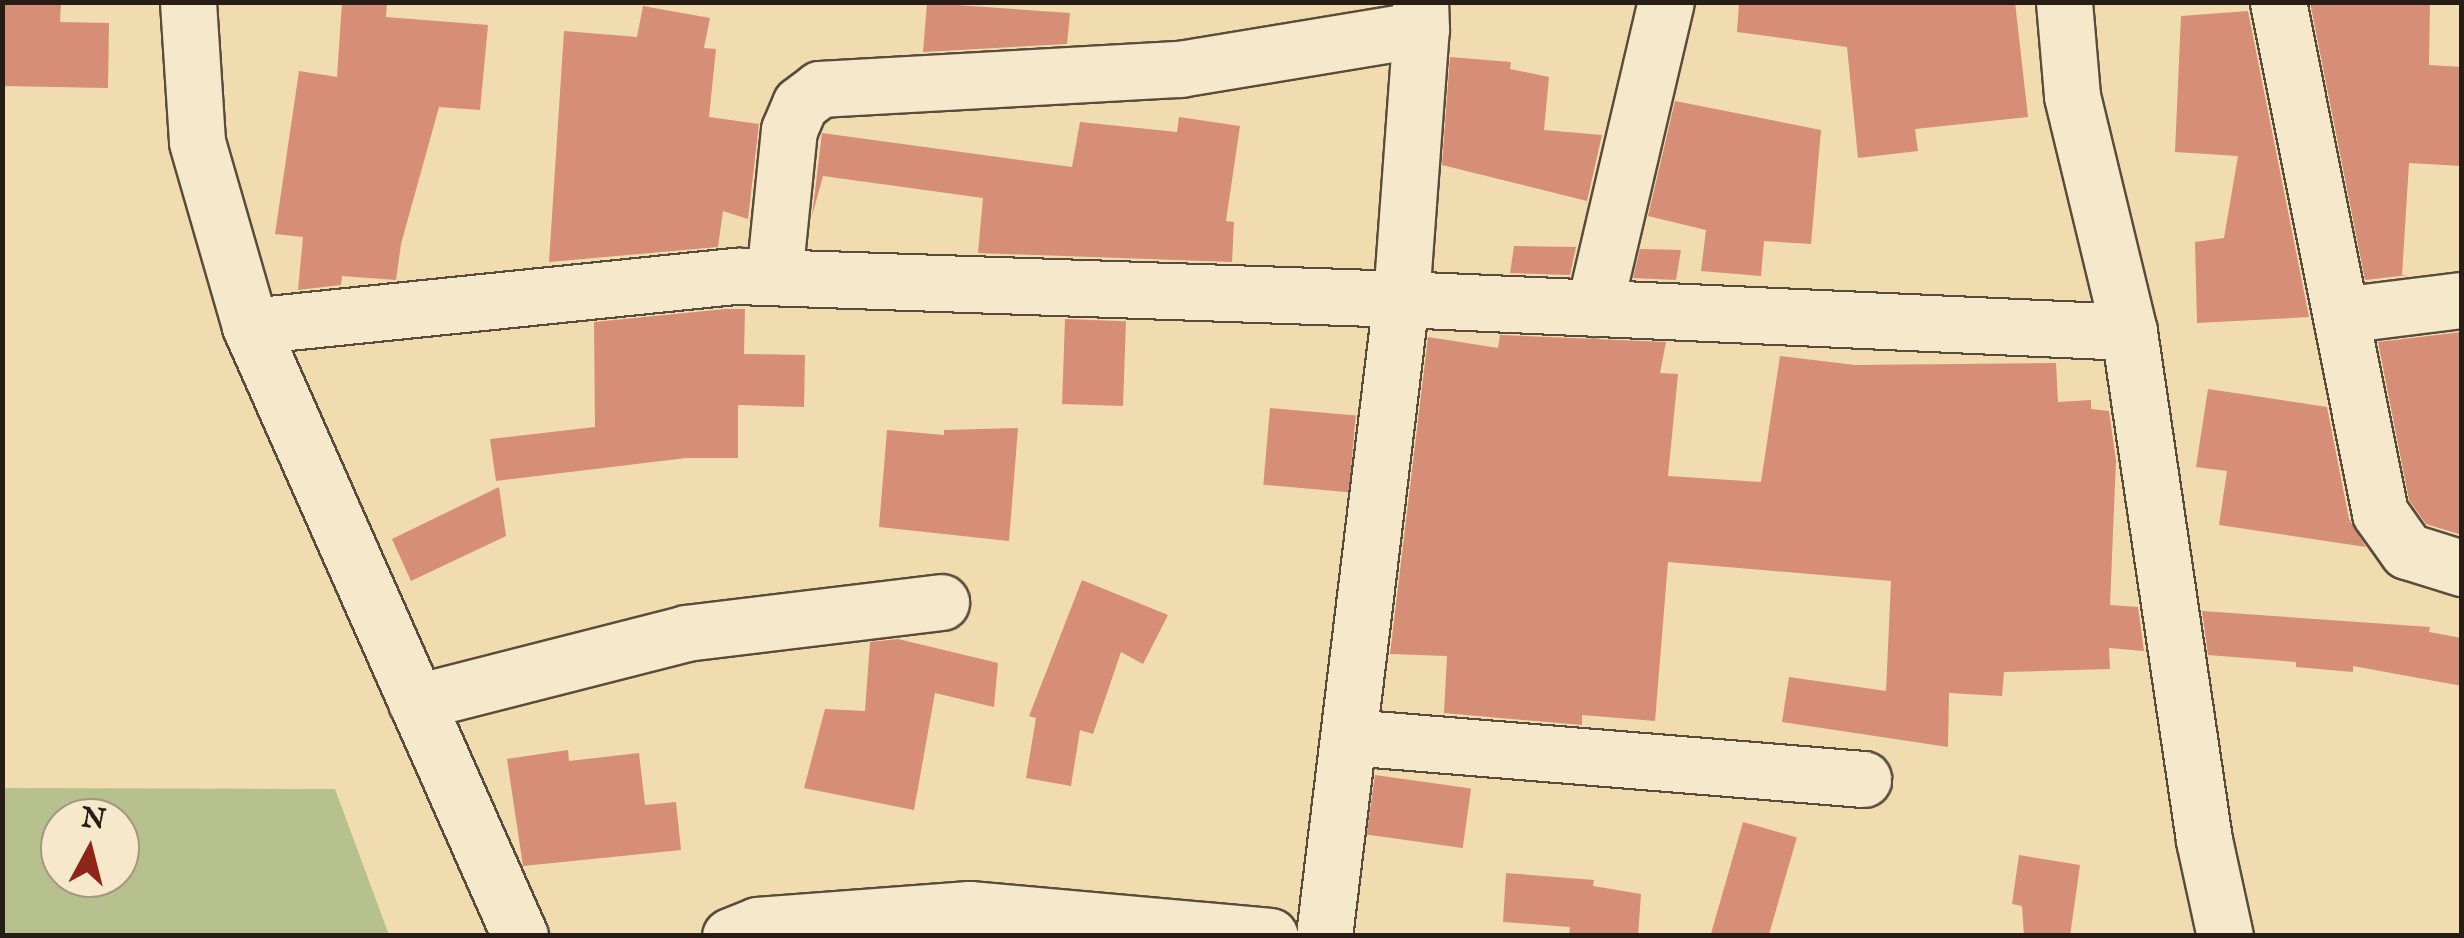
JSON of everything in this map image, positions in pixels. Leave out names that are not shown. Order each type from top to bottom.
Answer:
[{"type":"street","points":[[188,2],[197,142],[250,326],[520,936]]},
{"type":"street","points":[[1594,308],[1666,2]]},
{"type":"street","points":[[2064,2],[2072,96],[2129,332],[2204,840],[2225,936]]},
{"type":"street","points":[[2278,2],[2380,512],[2406,551],[2462,568]]},
{"type":"street","points":[[774,277],[789,130],[800,104],[820,89],[1180,69],[1420,16],[1401,299],[1324,936]]},
{"type":"street","points":[[250,326],[738,276],[1401,299],[2129,332]]},
{"type":"street","points":[[2341,315],[2462,300]]},
{"type":"street","points":[[416,702],[686,633],[941,602]]},
{"type":"street","points":[[1348,737],[1863,779]]},
{"type":"street","points":[[730,936],[758,925],[969,909],[1270,936]]},
{"type":"green space","points":[[3,788],[335,789],[389,935],[3,935]]},
{"type":"building","points":[[2,2],[61,2],[60,22],[109,23],[108,88],[2,86]]},
{"type":"building","points":[[342,2],[387,2],[386,17],[488,25],[480,110],[439,107],[401,244],[396,280],[342,276],[341,285],[298,290],[303,237],[275,234],[299,71],[337,77]]},
{"type":"building","points":[[2015,2],[2028,117],[1915,129],[1918,151],[1858,158],[1847,47],[1737,32],[1739,4]]},
{"type":"building","points":[[2310,2],[2430,2],[2429,65],[2462,67],[2462,166],[2409,163],[2402,275],[2409,275],[2365,280]]},
{"type":"building","points":[[927,3],[1070,13],[1067,44],[923,52]]},
{"type":"building","points":[[643,6],[710,18],[704,48],[716,49],[709,117],[759,124],[748,219],[723,211],[718,247],[549,262],[564,31],[637,37]]},
{"type":"building","points":[[2248,11],[2309,317],[2197,323],[2195,242],[2224,238],[2238,156],[2175,152],[2181,16]]},
{"type":"building","points":[[1450,57],[1511,62],[1510,69],[1549,77],[1544,130],[1602,135],[1587,201],[1442,165]]},
{"type":"building","points":[[1675,101],[1821,130],[1811,244],[1764,241],[1761,276],[1701,271],[1706,230],[1648,216]]},
{"type":"building","points":[[1179,117],[1240,126],[1226,221],[1234,222],[1232,262],[978,253],[983,198],[823,176],[812,216],[822,133],[1072,167],[1080,122],[1177,132]]},
{"type":"building","points":[[1514,246],[1576,247],[1570,275],[1510,273]]},
{"type":"building","points":[[1640,249],[1681,250],[1676,280],[1633,278]]},
{"type":"building","points":[[745,309],[744,354],[805,355],[804,407],[738,405],[738,458],[686,458],[496,481],[490,439],[595,427],[594,322]]},
{"type":"building","points":[[1065,319],[1126,321],[1123,406],[1062,404]]},
{"type":"building","points":[[2462,332],[2462,535],[2426,524],[2409,500],[2378,342]]},
{"type":"building","points":[[1500,335],[1666,342],[1660,373],[1678,374],[1668,476],[1761,482],[1780,356],[1855,365],[2056,363],[2058,402],[2091,400],[2091,409],[2109,411],[2116,461],[2110,605],[2138,607],[2144,651],[2109,648],[2110,669],[2004,672],[2002,696],[1949,693],[1948,747],[1782,722],[1789,677],[1886,691],[1891,581],[1668,562],[1655,721],[1582,715],[1582,725],[1444,713],[1447,656],[1390,654],[1428,337],[1498,348]]},
{"type":"building","points":[[2208,389],[2327,407],[2349,519],[2366,547],[2219,525],[2227,471],[2196,467]]},
{"type":"building","points":[[1270,408],[1356,415],[1349,492],[1263,485]]},
{"type":"building","points":[[1018,428],[1009,541],[879,527],[887,430],[944,435],[944,430]]},
{"type":"building","points":[[499,487],[506,536],[411,581],[392,539]]},
{"type":"building","points":[[1082,580],[1168,615],[1143,664],[1121,652],[1093,734],[1080,730],[1071,786],[1026,778],[1036,718],[1029,716]]},
{"type":"building","points":[[2202,611],[2430,627],[2429,632],[2462,638],[2462,686],[2353,666],[2353,672],[2296,667],[2296,662],[2208,655]]},
{"type":"building","points":[[898,639],[998,663],[994,707],[935,693],[914,810],[804,788],[825,709],[865,711],[870,642]]},
{"type":"building","points":[[568,750],[569,761],[639,753],[645,805],[676,802],[681,850],[523,866],[507,759]]},
{"type":"building","points":[[1375,775],[1471,788],[1463,848],[1367,834]]},
{"type":"building","points":[[1743,822],[1797,837],[1769,936],[1710,935]]},
{"type":"building","points":[[2019,855],[2080,865],[2070,936],[2024,936],[2022,906],[2012,904]]},
{"type":"building","points":[[1506,873],[1594,880],[1593,886],[1641,894],[1638,936],[1569,936],[1570,927],[1503,922]]}]
